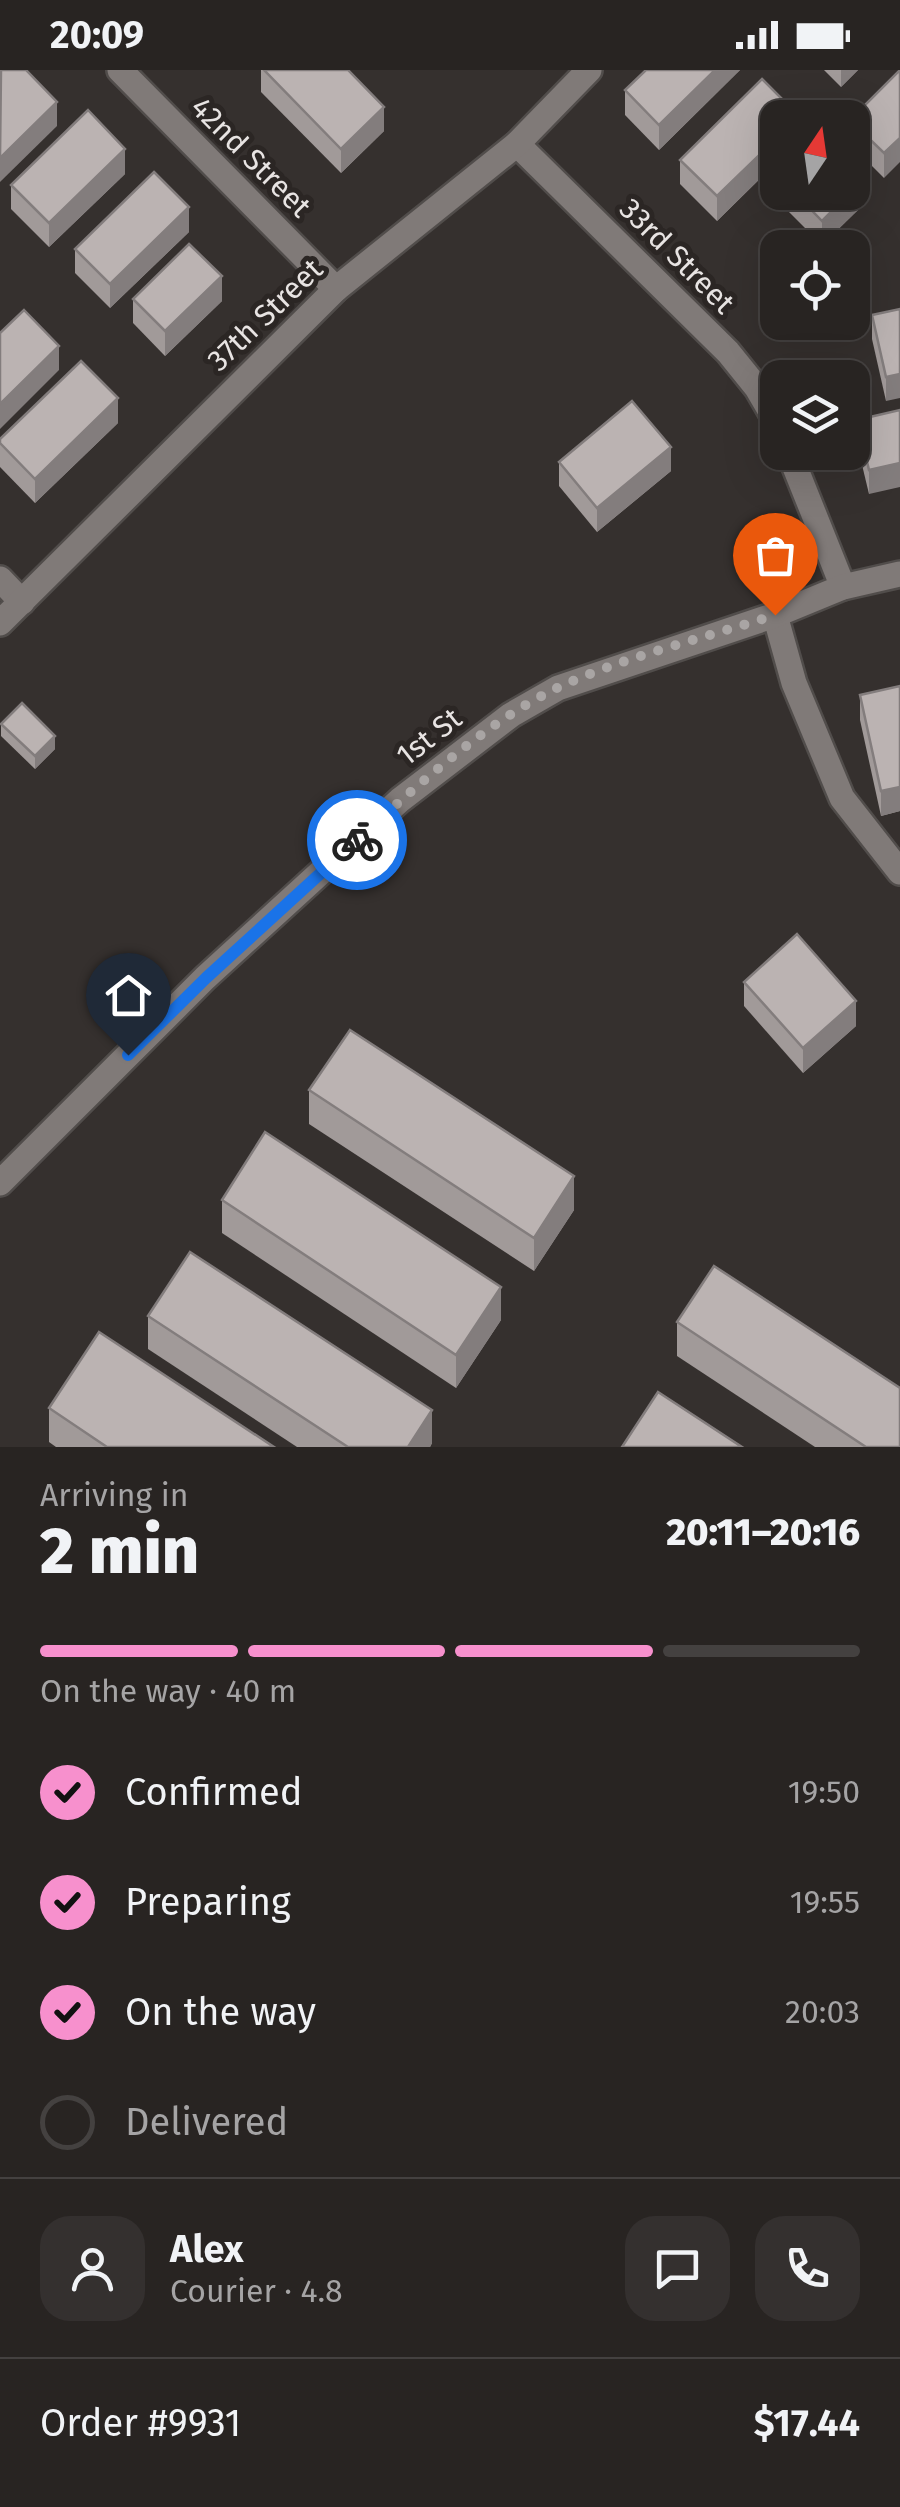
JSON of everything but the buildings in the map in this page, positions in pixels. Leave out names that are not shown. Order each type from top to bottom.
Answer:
[{"type":"street","name":"42nd Street","points":[[120,70],[336,289]]},
{"type":"street","name":"37th Street","points":[[0,624],[336,289],[518,144],[589,70]]},
{"type":"street","name":"33rd Street","points":[[518,144],[728,352],[760,393]]},
{"type":"street","points":[[796,470],[844,587]]},
{"type":"street","name":"1st St","points":[[0,1183],[206,978],[400,800],[510,715],[558,688],[775,615],[844,587],[900,574]]},
{"type":"street","points":[[0,580],[22,602]]},
{"type":"street","points":[[775,615],[794,683],[842,798],[900,872]]},
{"type":"way so far","points":[[357,840],[400,800],[510,715],[558,688],[775,615]]},
{"type":"route","points":[[128,1055],[357,840]]}]
